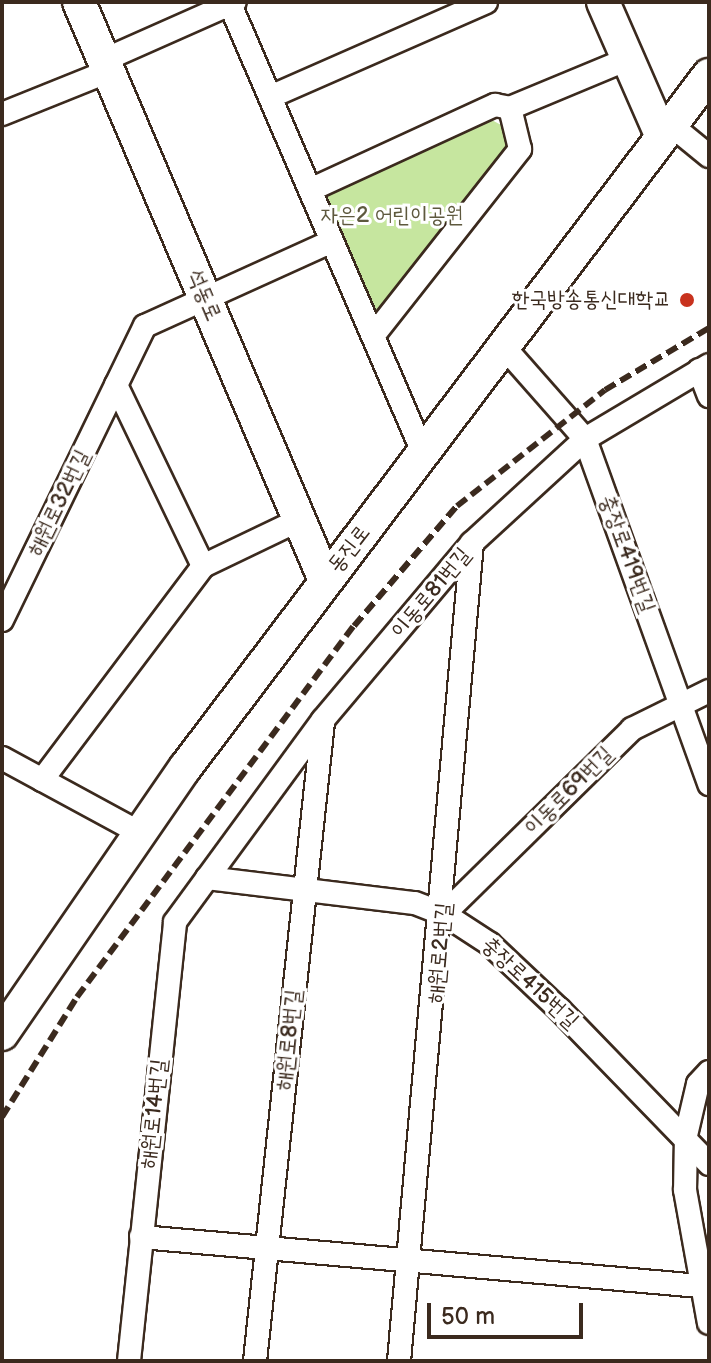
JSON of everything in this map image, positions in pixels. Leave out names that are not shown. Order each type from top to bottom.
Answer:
[{"type":"main road","name":"석동로","points":[[79,2],[325,580]]},
{"type":"main road","points":[[603,2],[628,59],[667,131]]},
{"type":"main road","name":"동진로","points":[[2,1034],[140,833],[325,580],[424,454],[709,75]]},
{"type":"street","points":[[270,97],[486,2]]},
{"type":"street","points":[[2,114],[231,3],[424,454]]},
{"type":"street","points":[[310,190],[495,105],[510,108],[628,59]]},
{"type":"street","points":[[373,336],[520,149],[510,108]]},
{"type":"street","points":[[667,131],[709,156]]},
{"type":"street","name":"해원로32번길","points":[[2,620],[145,326],[204,296],[332,241]]},
{"type":"street","name":"충장로419번길","points":[[504,347],[585,439],[709,784]]},
{"type":"street","points":[[704,367],[709,396]]},
{"type":"street","name":"이동로81번길","points":[[207,878],[323,720],[472,543],[585,439],[704,367]]},
{"type":"street","points":[[116,385],[203,566]]},
{"type":"street","points":[[42,780],[203,566],[299,520]]},
{"type":"street","name":"해원로2번길","points":[[399,1361],[444,914],[472,543]]},
{"type":"street","name":"이동로69번길","points":[[444,914],[632,729],[679,701],[709,691]]},
{"type":"street","name":"해원로8번길","points":[[255,1361],[323,720]]},
{"type":"street","points":[[2,758],[140,833]]},
{"type":"street","name":"충장로415번길","points":[[207,878],[415,903],[444,914],[490,944],[686,1135],[709,1164]]},
{"type":"street","name":"해원로14번길","points":[[129,1361],[175,922],[207,878]]},
{"type":"street","points":[[709,1072],[698,1084],[686,1135],[685,1190],[709,1323]]},
{"type":"street","points":[[141,1237],[700,1286]]},
{"type":"green space","name":"자은2 어린이공원","points":[[486,117],[505,127],[513,143],[377,317],[322,192]]},
{"type":"railway","points":[[2,1117],[77,997],[354,626],[457,506],[605,390],[709,328]]},
{"type":"place","name":"한국방송통신대학교","points":[[687,300]]}]
